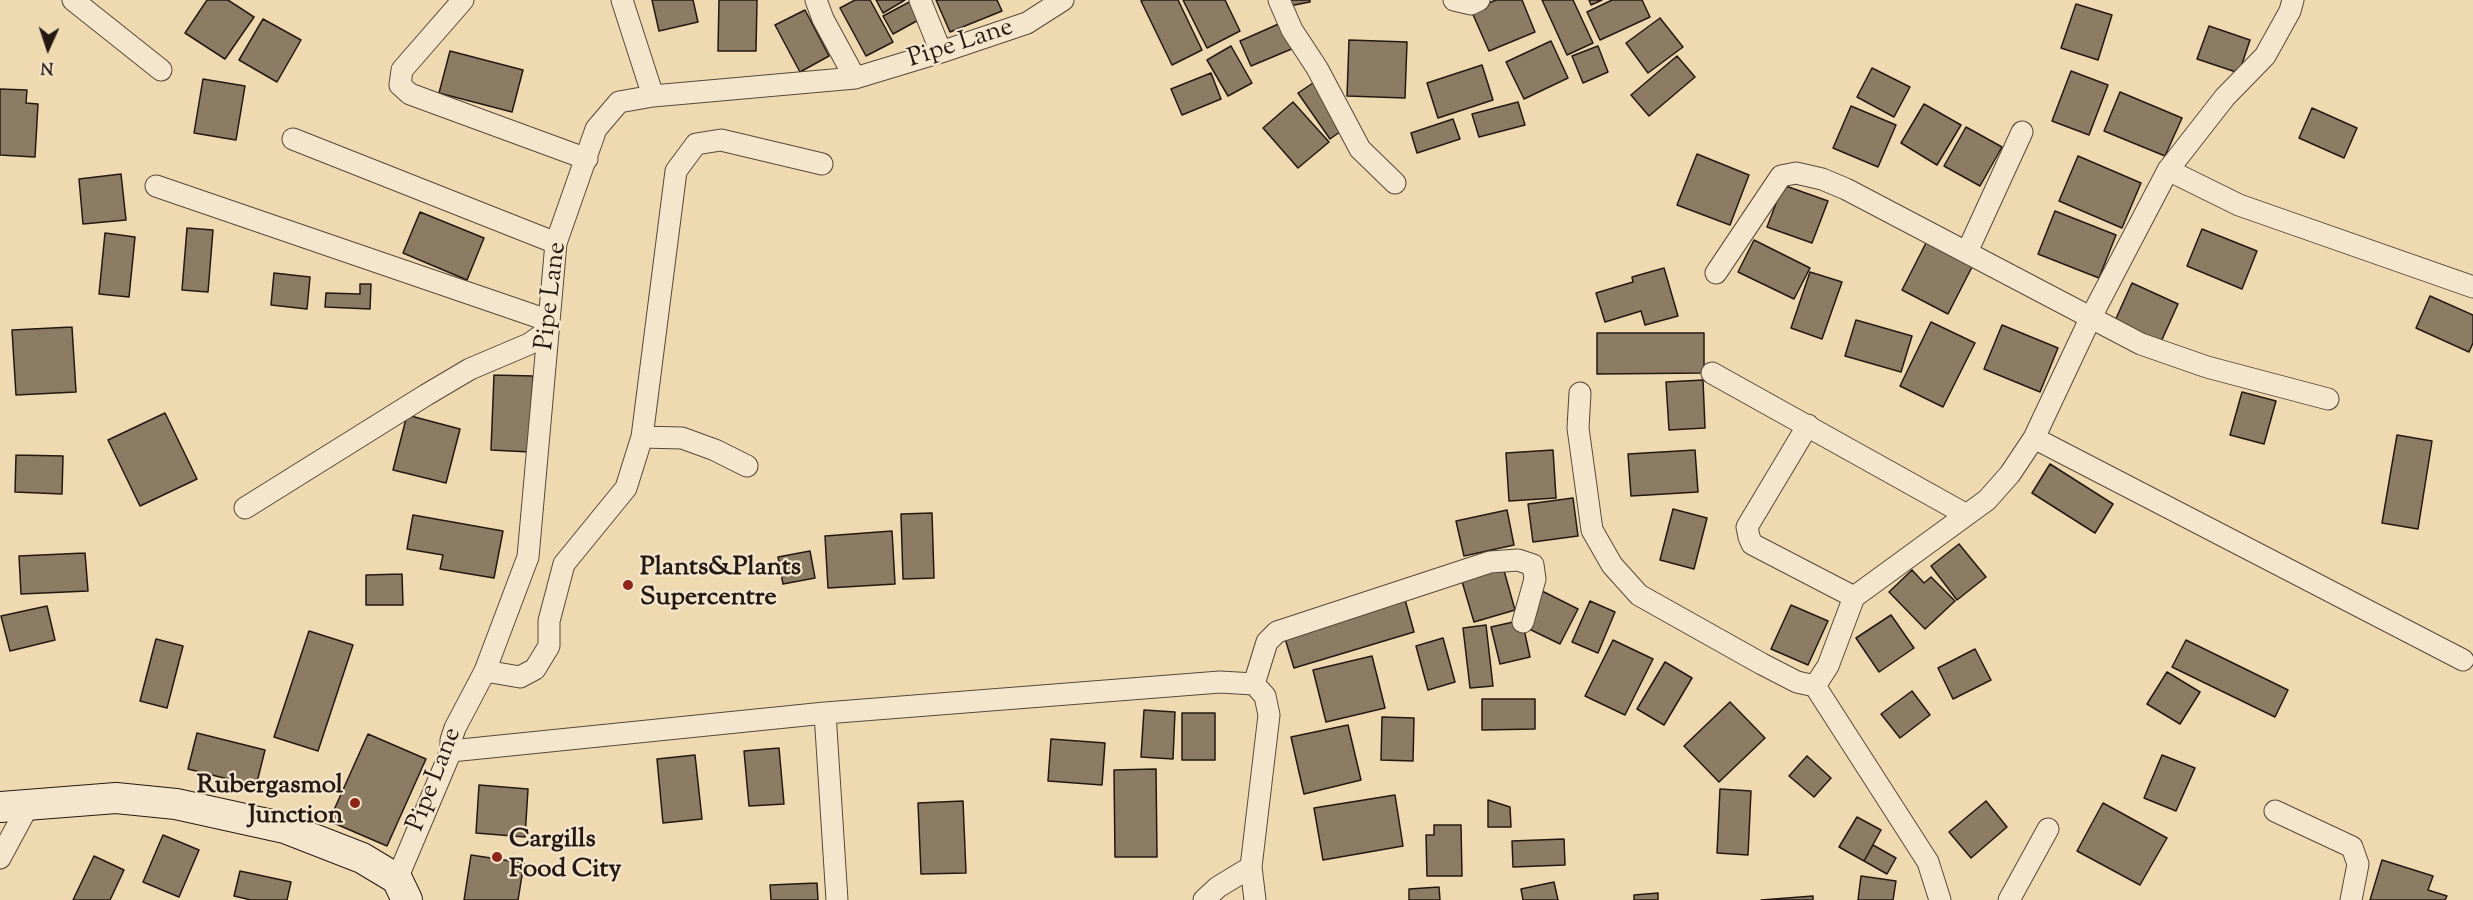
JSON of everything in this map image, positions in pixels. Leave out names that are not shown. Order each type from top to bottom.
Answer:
[{"type":"street","points":[[74,0],[161,70]]},
{"type":"street","points":[[463,0],[402,70],[400,85],[410,94],[586,159]]},
{"type":"street","points":[[622,0],[653,96]]},
{"type":"street","points":[[816,0],[823,19],[855,78]]},
{"type":"street","points":[[920,0],[941,52]]},
{"type":"street","name":"Pipe Lane","points":[[402,889],[451,751],[455,728],[485,671],[528,557],[556,243],[596,129],[619,102],[653,96],[855,78],[1027,23],[1063,0]]},
{"type":"street","points":[[1279,0],[1292,30],[1317,68],[1360,149],[1395,183]]},
{"type":"street","points":[[1454,0],[1471,4],[1479,0]]},
{"type":"street","points":[[1815,686],[1828,666],[1854,597],[1986,500],[1999,487],[2034,438],[2091,317],[2168,170],[2224,97],[2265,56],[2290,11],[2293,0]]},
{"type":"street","points":[[1967,252],[2022,132]]},
{"type":"street","points":[[293,140],[556,243]]},
{"type":"street","points":[[485,671],[520,676],[536,669],[549,646],[549,621],[564,564],[626,488],[642,437],[676,171],[696,144],[721,140],[822,164]]},
{"type":"street","points":[[2168,170],[2239,205],[2473,287]]},
{"type":"street","points":[[1716,273],[1780,176],[1796,173],[1822,179],[1846,189],[2141,344],[2206,367],[2328,399]]},
{"type":"street","points":[[156,186],[541,318],[549,331],[529,344],[470,369],[245,508]]},
{"type":"street","points":[[1712,373],[1965,514]]},
{"type":"street","points":[[1580,393],[1578,428],[1592,530],[1612,565],[1639,595],[1762,664],[1797,682],[1815,686],[1928,862],[1940,900]]},
{"type":"street","points":[[1808,425],[1747,527],[1749,537],[1752,544],[1854,597]]},
{"type":"street","points":[[642,437],[682,438],[715,450],[747,466]]},
{"type":"street","points":[[2034,438],[2463,660]]},
{"type":"street","points":[[1254,684],[1267,642],[1277,632],[1490,562],[1518,560],[1533,565],[1535,579],[1523,622]]},
{"type":"street","points":[[451,751],[825,713],[1220,682],[1254,684],[1265,696],[1269,715],[1251,867],[1255,900]]},
{"type":"street","points":[[825,713],[837,900]]},
{"type":"street","points":[[0,858],[14,806],[116,798],[176,804],[285,828],[362,858],[402,889]]},
{"type":"street","points":[[2275,811],[2352,847],[2358,864],[2352,900]]},
{"type":"street","points":[[2009,900],[2048,829]]},
{"type":"street","points":[[1204,900],[1218,887],[1251,867]]},
{"type":"building","points":[[207,0],[228,0],[254,17],[225,59],[185,33]]},
{"type":"building","points":[[652,0],[693,0],[698,22],[659,31]]},
{"type":"building","points":[[719,0],[757,0],[756,51],[718,51]]},
{"type":"building","points":[[855,0],[870,0],[893,42],[866,56],[840,8]]},
{"type":"building","points":[[876,0],[905,0],[883,13]]},
{"type":"building","points":[[913,0],[924,17],[893,34],[883,16]]},
{"type":"building","points":[[936,0],[997,0],[1002,11],[950,32]]},
{"type":"building","points":[[1178,0],[1202,50],[1172,65],[1141,1]]},
{"type":"building","points":[[1183,0],[1225,0],[1240,31],[1207,48]]},
{"type":"building","points":[[1282,0],[1310,0],[1310,2],[1284,7]]},
{"type":"building","points":[[1496,0],[1522,0],[1535,32],[1489,51],[1471,10]]},
{"type":"building","points":[[1542,0],[1573,0],[1593,43],[1567,55]]},
{"type":"building","points":[[1589,0],[1602,0],[1591,5]]},
{"type":"building","points":[[1612,0],[1642,0],[1650,17],[1600,40],[1587,12]]},
{"type":"building","points":[[2076,4],[2112,15],[2098,60],[2061,48]]},
{"type":"building","points":[[805,10],[829,56],[800,72],[775,25]]},
{"type":"building","points":[[1660,18],[1683,47],[1648,73],[1626,43]]},
{"type":"building","points":[[263,19],[301,40],[277,82],[239,60]]},
{"type":"building","points":[[1283,22],[1294,48],[1251,66],[1240,41]]},
{"type":"building","points":[[2209,26],[2250,40],[2239,73],[2197,59]]},
{"type":"building","points":[[1349,40],[1407,42],[1405,98],[1347,96]]},
{"type":"building","points":[[1551,41],[1568,78],[1524,99],[1506,62]]},
{"type":"building","points":[[1231,46],[1252,83],[1228,96],[1207,60]]},
{"type":"building","points":[[1598,46],[1608,72],[1583,83],[1572,56]]},
{"type":"building","points":[[450,51],[523,70],[512,112],[439,93]]},
{"type":"building","points":[[1677,56],[1695,77],[1649,116],[1631,95]]},
{"type":"building","points":[[1482,65],[1493,100],[1438,118],[1427,83]]},
{"type":"building","points":[[1872,68],[1910,87],[1894,117],[1857,97]]},
{"type":"building","points":[[2071,71],[2108,85],[2089,135],[2052,121]]},
{"type":"building","points":[[1211,73],[1221,99],[1182,115],[1171,89]]},
{"type":"building","points":[[203,79],[245,86],[236,140],[194,133]]},
{"type":"building","points":[[1313,83],[1344,129],[1330,139],[1298,93]]},
{"type":"building","points":[[0,89],[27,90],[26,103],[38,104],[35,157],[0,155]]},
{"type":"building","points":[[2120,92],[2182,118],[2165,156],[2104,131]]},
{"type":"building","points":[[1293,102],[1329,142],[1298,168],[1263,128]]},
{"type":"building","points":[[1518,102],[1525,125],[1479,137],[1472,114]]},
{"type":"building","points":[[1924,104],[1961,125],[1937,165],[1901,143]]},
{"type":"building","points":[[1851,106],[1896,125],[1878,167],[1833,148]]},
{"type":"building","points":[[2312,108],[2357,128],[2344,158],[2299,138]]},
{"type":"building","points":[[1453,119],[1460,139],[1417,153],[1411,133]]},
{"type":"building","points":[[1966,127],[2002,147],[1980,186],[1944,166]]},
{"type":"building","points":[[1697,154],[1749,175],[1730,225],[1677,205]]},
{"type":"building","points":[[2078,156],[2141,183],[2122,228],[2059,201]]},
{"type":"building","points":[[121,174],[126,220],[83,224],[79,179]]},
{"type":"building","points":[[1783,185],[1828,201],[1812,243],[1767,227]]},
{"type":"building","points":[[2055,211],[2116,235],[2099,278],[2038,254]]},
{"type":"building","points":[[420,212],[484,238],[467,280],[403,253]]},
{"type":"building","points":[[187,228],[213,230],[208,292],[182,290]]},
{"type":"building","points":[[2202,229],[2257,251],[2242,289],[2187,266]]},
{"type":"building","points":[[105,233],[135,237],[129,297],[99,294]]},
{"type":"building","points":[[1754,240],[1810,268],[1794,299],[1738,272]]},
{"type":"building","points":[[1927,241],[1973,265],[1948,314],[1902,290]]},
{"type":"building","points":[[1664,268],[1678,316],[1645,325],[1641,311],[1605,322],[1596,293],[1633,282],[1632,277]]},
{"type":"building","points":[[1810,272],[1842,282],[1822,339],[1791,328]]},
{"type":"building","points":[[274,273],[310,277],[307,309],[271,305]]},
{"type":"building","points":[[2132,283],[2178,304],[2160,344],[2114,323]]},
{"type":"building","points":[[360,284],[371,284],[370,309],[325,307],[326,293],[360,294]]},
{"type":"building","points":[[2430,296],[2473,315],[2473,343],[2469,352],[2416,328]]},
{"type":"building","points":[[1856,320],[1912,336],[1901,372],[1845,356]]},
{"type":"building","points":[[1931,322],[1975,343],[1943,407],[1900,386]]},
{"type":"building","points":[[2002,325],[2058,348],[2040,392],[1984,369]]},
{"type":"building","points":[[72,327],[76,392],[16,395],[12,330]]},
{"type":"building","points":[[1597,333],[1704,333],[1704,373],[1597,374]]},
{"type":"building","points":[[494,375],[533,376],[530,452],[491,450]]},
{"type":"building","points":[[1703,380],[1705,428],[1669,430],[1666,382]]},
{"type":"building","points":[[2242,392],[2276,401],[2264,444],[2230,435]]},
{"type":"building","points":[[165,413],[197,479],[140,506],[108,440]]},
{"type":"building","points":[[407,415],[460,429],[446,483],[393,470]]},
{"type":"building","points":[[2397,435],[2432,441],[2418,529],[2382,523]]},
{"type":"building","points":[[1553,450],[1556,498],[1509,501],[1506,453]]},
{"type":"building","points":[[1695,450],[1698,492],[1631,496],[1628,454]]},
{"type":"building","points":[[16,455],[63,456],[62,494],[15,492]]},
{"type":"building","points":[[2050,464],[2113,504],[2095,533],[2032,493]]},
{"type":"building","points":[[1573,498],[1578,536],[1533,542],[1528,504]]},
{"type":"building","points":[[1673,509],[1707,518],[1694,569],[1660,560]]},
{"type":"building","points":[[1507,510],[1514,545],[1464,556],[1456,521]]},
{"type":"building","points":[[932,513],[934,578],[903,579],[901,514]]},
{"type":"building","points":[[413,515],[503,531],[494,578],[440,569],[443,555],[407,549]]},
{"type":"building","points":[[892,531],[895,584],[828,588],[825,536]]},
{"type":"building","points":[[1959,544],[1986,577],[1957,600],[1931,566]]},
{"type":"building","points":[[810,551],[815,578],[783,584],[778,557]]},
{"type":"building","points":[[85,553],[88,591],[21,594],[19,556]]},
{"type":"building","points":[[1503,567],[1515,610],[1474,622],[1461,578]]},
{"type":"building","points":[[1912,570],[1924,583],[1931,577],[1955,601],[1925,629],[1889,592]]},
{"type":"building","points":[[402,574],[403,605],[366,605],[366,575]]},
{"type":"building","points":[[1542,591],[1578,609],[1560,644],[1525,627]]},
{"type":"building","points":[[1404,596],[1414,632],[1294,668],[1283,632]]},
{"type":"building","points":[[1590,601],[1615,612],[1598,653],[1572,642]]},
{"type":"building","points":[[1791,605],[1828,621],[1808,665],[1771,649]]},
{"type":"building","points":[[47,606],[55,640],[10,651],[1,616]]},
{"type":"building","points":[[1891,615],[1914,648],[1879,672],[1856,638]]},
{"type":"building","points":[[1522,620],[1530,657],[1500,664],[1491,627]]},
{"type":"building","points":[[1486,625],[1493,686],[1470,688],[1463,628]]},
{"type":"building","points":[[309,631],[353,645],[318,751],[274,737]]},
{"type":"building","points":[[1443,638],[1455,682],[1428,690],[1416,646]]},
{"type":"building","points":[[156,639],[183,646],[167,708],[140,701]]},
{"type":"building","points":[[1613,640],[1653,659],[1625,715],[1585,696]]},
{"type":"building","points":[[2186,640],[2288,690],[2275,717],[2172,667]]},
{"type":"building","points":[[1975,649],[1991,680],[1953,699],[1938,668]]},
{"type":"building","points":[[1372,656],[1385,708],[1326,722],[1313,670]]},
{"type":"building","points":[[1665,662],[1692,678],[1664,725],[1637,709]]},
{"type":"building","points":[[2167,672],[2200,692],[2180,724],[2147,704]]},
{"type":"building","points":[[1912,691],[1930,715],[1900,738],[1881,714]]},
{"type":"building","points":[[1482,699],[1535,699],[1535,729],[1482,730]]},
{"type":"building","points":[[1730,702],[1765,738],[1719,782],[1684,746]]},
{"type":"building","points":[[1144,710],[1175,712],[1173,759],[1141,757]]},
{"type":"building","points":[[1182,713],[1215,713],[1215,760],[1182,760]]},
{"type":"building","points":[[1382,717],[1414,718],[1413,761],[1381,760]]},
{"type":"building","points":[[1348,725],[1361,780],[1304,794],[1291,737]]},
{"type":"building","points":[[197,733],[265,750],[256,786],[188,769]]},
{"type":"building","points":[[368,734],[426,759],[387,846],[329,821]]},
{"type":"building","points":[[1051,739],[1105,743],[1102,785],[1048,781]]},
{"type":"building","points":[[779,748],[784,804],[749,806],[744,751]]},
{"type":"building","points":[[695,755],[702,819],[663,823],[657,759]]},
{"type":"building","points":[[2162,755],[2195,768],[2176,811],[2144,798]]},
{"type":"building","points":[[1807,756],[1831,778],[1814,797],[1789,776]]},
{"type":"building","points":[[1156,769],[1157,857],[1115,857],[1114,770]]},
{"type":"building","points":[[479,785],[528,789],[525,837],[476,833]]},
{"type":"building","points":[[1720,789],[1751,791],[1748,855],[1717,853]]},
{"type":"building","points":[[1395,795],[1403,846],[1323,860],[1314,808]]},
{"type":"building","points":[[1488,800],[1510,807],[1511,827],[1488,827]]},
{"type":"building","points":[[963,801],[966,873],[921,874],[918,803]]},
{"type":"building","points":[[1986,801],[2007,827],[1971,858],[1949,832]]},
{"type":"building","points":[[2103,803],[2167,838],[2140,885],[2077,851]]},
{"type":"building","points":[[1857,817],[1881,830],[1864,861],[1839,847]]},
{"type":"building","points":[[1434,825],[1461,825],[1462,876],[1427,876],[1426,835],[1434,835]]},
{"type":"building","points":[[163,835],[199,850],[179,897],[143,882]]},
{"type":"building","points":[[1564,839],[1565,865],[1513,867],[1512,841]]},
{"type":"building","points":[[1873,845],[1896,858],[1887,874],[1864,861]]},
{"type":"building","points":[[471,855],[524,863],[518,900],[464,900]]},
{"type":"building","points":[[94,856],[124,870],[110,900],[73,900]]},
{"type":"building","points":[[2382,860],[2433,876],[2428,890],[2447,896],[2445,900],[2370,900]]},
{"type":"building","points":[[240,871],[291,882],[287,900],[251,900],[234,896]]},
{"type":"building","points":[[1861,876],[1896,881],[1893,900],[1858,900]]},
{"type":"building","points":[[1554,882],[1558,900],[1523,900],[1521,889]]},
{"type":"building","points":[[817,883],[818,900],[771,900],[770,885]]},
{"type":"building","points":[[1439,887],[1440,900],[1409,900],[1409,889]]},
{"type":"building","points":[[1658,893],[1658,900],[1634,900],[1634,895]]},
{"type":"building","points":[[1813,896],[1813,900],[1761,900]]},
{"type":"place","name":"Plants&Plants Supercentre","points":[[628,585]]},
{"type":"place","name":"Rubergasmol Junction","points":[[355,803]]},
{"type":"place","name":"Cargills Food City","points":[[497,857]]}]
